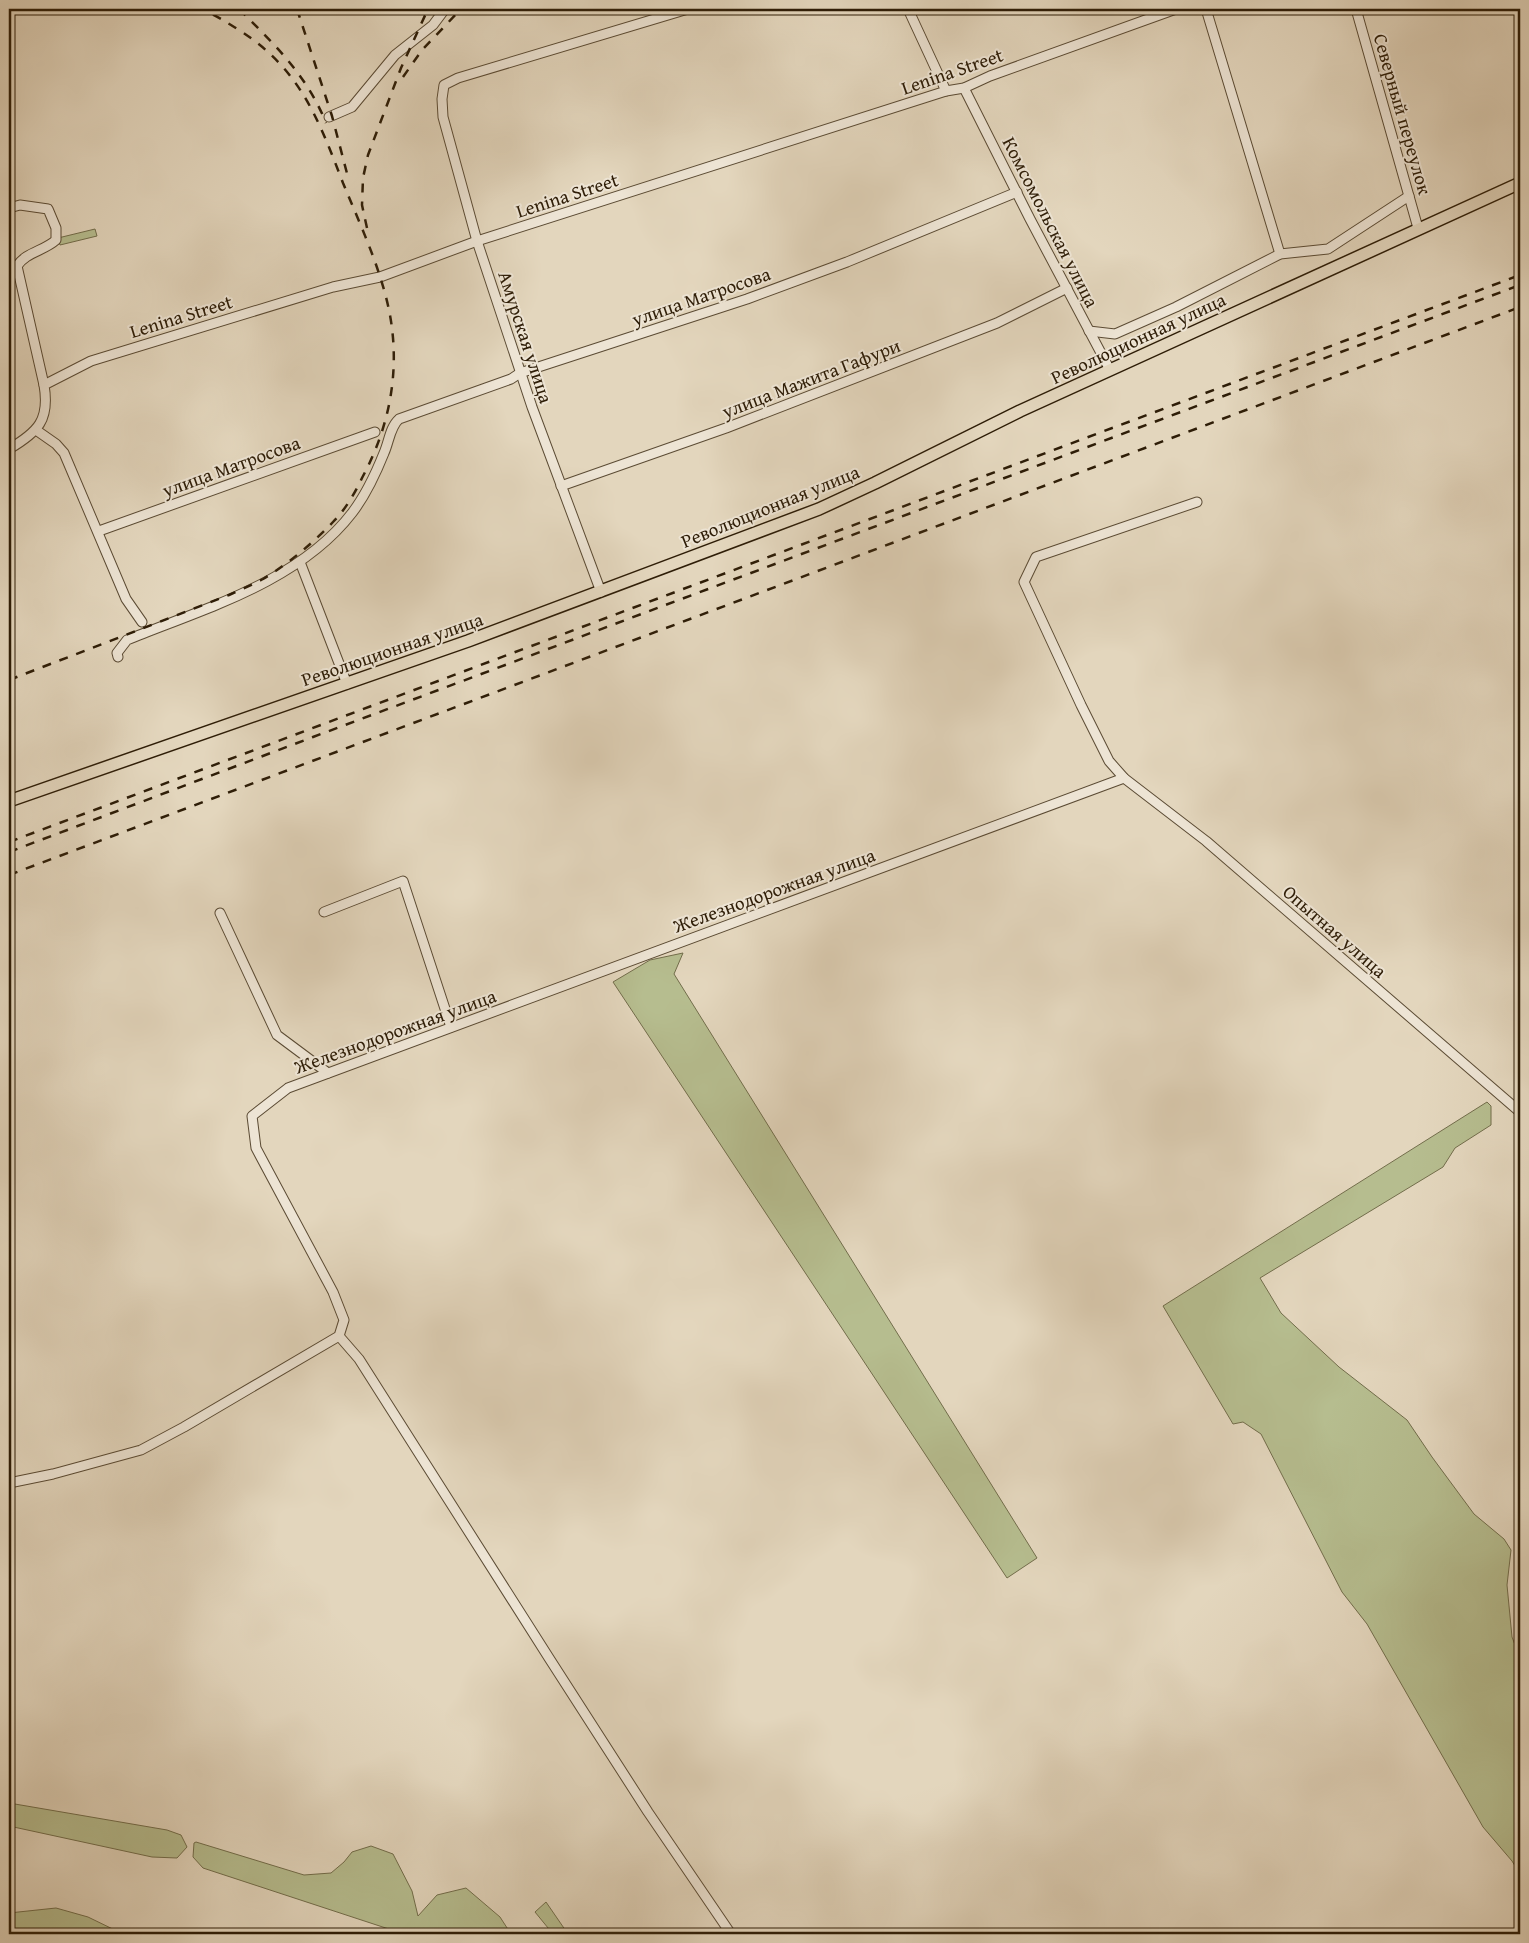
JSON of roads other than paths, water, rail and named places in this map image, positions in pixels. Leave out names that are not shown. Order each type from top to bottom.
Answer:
[{"type":"main road","name":"Революционная улица","points":[[9,801],[347,684],[601,592],[819,509],[1020,411],[1520,183]]},
{"type":"street","points":[[329,117],[352,107],[395,54],[433,25],[445,9]]},
{"type":"street","name":"Амурская улица","points":[[601,592],[520,373],[477,241],[443,117],[442,99],[444,85],[458,78],[688,9]]},
{"type":"street","points":[[908,9],[946,92]]},
{"type":"street","name":"Lenina Street","points":[[44,385],[91,361],[333,287],[380,277],[477,241],[946,92],[964,88],[990,76],[1176,9]]},
{"type":"street","points":[[1206,9],[1280,254]]},
{"type":"street","name":"Северный переулок","points":[[1356,9],[1418,228]]},
{"type":"street","name":"Комсомольская улица","points":[[964,88],[1016,192],[1110,370]]},
{"type":"street","name":"улица Матросова","points":[[300,562],[352,513],[384,453],[394,424],[400,420],[511,379],[520,373],[747,299],[847,262],[1016,192]]},
{"type":"street","points":[[1089,331],[1115,334],[1176,307],[1280,254],[1328,249],[1409,196]]},
{"type":"street","points":[[9,208],[20,206],[48,209],[56,228],[56,240],[51,246],[21,260],[13,267],[46,398],[41,422],[36,430],[9,448]]},
{"type":"street","name":"улица Мажита Гафури","points":[[561,486],[726,428],[997,323],[1066,288]]},
{"type":"street","points":[[36,430],[56,444],[64,453],[99,531],[126,599],[142,622]]},
{"type":"street","name":"улица Матросова","points":[[99,531],[375,432]]},
{"type":"street","name":"Опытная улица","points":[[1197,502],[1036,557],[1024,582],[1109,761],[1124,778],[1206,841],[1520,1112]]},
{"type":"street","points":[[118,657],[116,653],[126,640],[252,589],[300,562],[347,684]]},
{"type":"street","name":"Железнодорожная улица","points":[[339,1336],[344,1320],[333,1292],[256,1148],[252,1116],[288,1088],[1124,778]]},
{"type":"street","points":[[324,912],[403,881],[452,1027]]},
{"type":"street","points":[[220,913],[277,1035],[328,1073]]},
{"type":"street","points":[[9,1483],[53,1474],[141,1450],[184,1428],[339,1336],[359,1359],[580,1707],[731,1934]]},
{"type":"railway","points":[[9,680],[229,595],[263,579],[282,567],[317,538],[346,507],[372,458],[386,418],[393,375],[394,354],[389,310],[375,262],[325,137],[304,97],[292,78],[277,61],[260,45],[239,30],[200,9]]},
{"type":"railway","points":[[239,9],[277,48],[299,75],[326,123]]},
{"type":"railway","points":[[297,9],[332,116],[349,181]]},
{"type":"railway","points":[[367,228],[362,205],[363,178],[368,155],[401,68],[428,9]]},
{"type":"railway","points":[[403,77],[422,50],[461,9]]},
{"type":"railway","points":[[9,842],[1520,275]]},
{"type":"railway","points":[[9,852],[1520,285]]},
{"type":"railway","points":[[9,875],[1520,307]]}]
